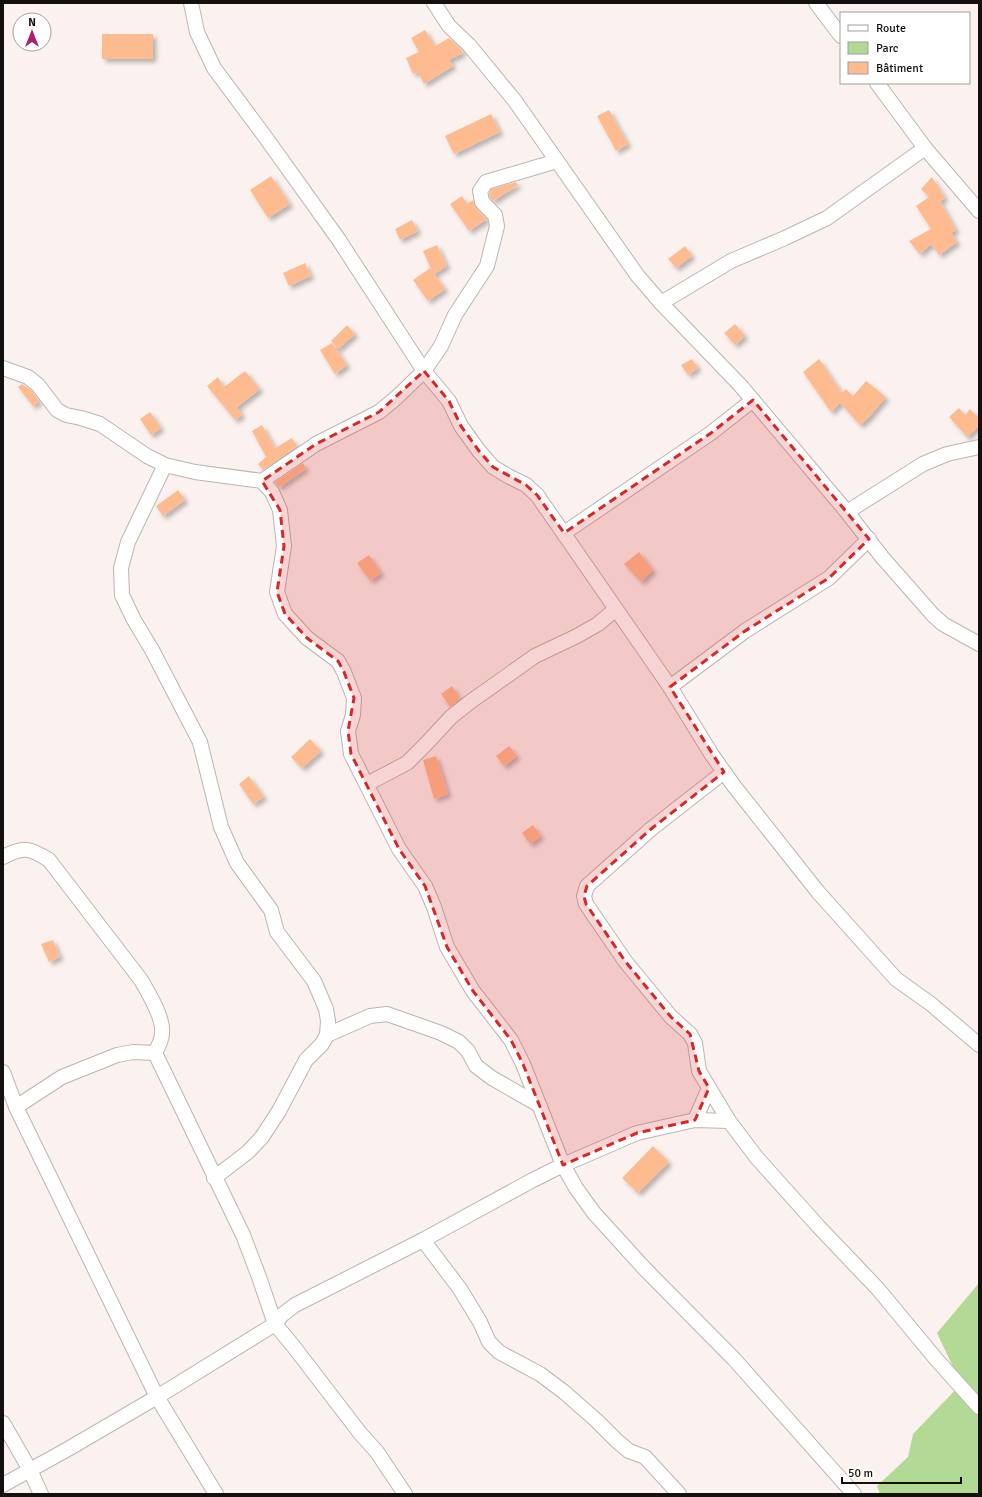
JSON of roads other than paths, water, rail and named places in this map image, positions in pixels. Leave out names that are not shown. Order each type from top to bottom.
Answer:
[{"type":"street","points":[[191,3],[196,32],[214,68],[340,240],[424,371],[449,401],[461,426],[479,451],[493,467],[526,485],[537,495],[670,687],[724,772],[818,892],[896,979],[931,1004],[979,1045]]},
{"type":"street","points":[[434,3],[449,26],[469,45],[515,101],[637,275],[661,303],[753,400],[847,512],[882,557],[933,615],[943,624],[979,644]]},
{"type":"street","points":[[816,3],[840,35]]},
{"type":"street","points":[[878,84],[925,148],[979,211]]},
{"type":"street","points":[[661,303],[731,261],[826,218],[925,148]]},
{"type":"street","points":[[262,481],[316,444],[379,412],[424,371],[441,346],[455,315],[487,266],[497,226],[495,215],[482,202],[480,191],[486,182],[557,161]]},
{"type":"street","points":[[3,368],[28,377],[38,385],[57,410],[66,415],[100,424],[147,456],[165,465],[195,472],[262,481],[272,492],[280,510],[284,546],[277,592],[284,614],[307,638],[338,661],[344,672],[354,698],[353,715],[348,731],[351,754],[399,848],[425,886],[434,907],[447,947],[473,991],[511,1040],[523,1064],[562,1165],[576,1188],[594,1212],[644,1268],[734,1359],[854,1494]]},
{"type":"street","points":[[564,533],[711,433],[753,400]]},
{"type":"street","points":[[847,512],[923,464],[947,454],[979,447]]},
{"type":"street","points":[[165,465],[128,542],[121,568],[122,595],[200,742],[221,827],[237,863],[271,910],[277,932],[314,981],[326,1009],[328,1021],[327,1035],[322,1044],[306,1060],[279,1111],[262,1137],[248,1152],[214,1178]]},
{"type":"street","points":[[670,687],[745,632],[829,578],[869,539]]},
{"type":"street","points":[[367,784],[407,763],[451,717],[535,656],[598,624],[616,609]]},
{"type":"street","points":[[724,772],[651,829],[587,886],[584,896],[586,904],[625,960],[671,1017],[690,1034],[695,1043],[699,1071],[729,1121],[757,1158],[818,1226],[878,1289],[936,1359],[979,1406]]},
{"type":"street","points":[[3,857],[16,850],[33,850],[49,860],[54,866],[141,980],[149,993],[160,1019],[163,1031],[161,1042],[154,1053]]},
{"type":"street","points":[[327,1035],[370,1016],[387,1014],[441,1033],[459,1042],[468,1051],[476,1066],[492,1078],[539,1104]]},
{"type":"street","points":[[16,1107],[62,1078],[117,1055],[133,1052],[154,1053]]},
{"type":"street","points":[[154,1053],[243,1235],[275,1324],[360,1433],[377,1452],[405,1494]]},
{"type":"street","points":[[3,1072],[16,1107],[157,1397],[216,1494]]},
{"type":"street","points":[[696,1120],[710,1088]]},
{"type":"street","points":[[3,1485],[157,1397],[275,1324],[282,1314],[295,1305],[423,1240],[562,1165],[637,1133],[696,1120],[729,1121]]},
{"type":"street","points":[[423,1240],[460,1289],[480,1322],[489,1342],[499,1352],[540,1374],[564,1392],[629,1451],[645,1457],[680,1494]]},
{"type":"street","points":[[3,1423],[30,1470],[41,1494]]}]
